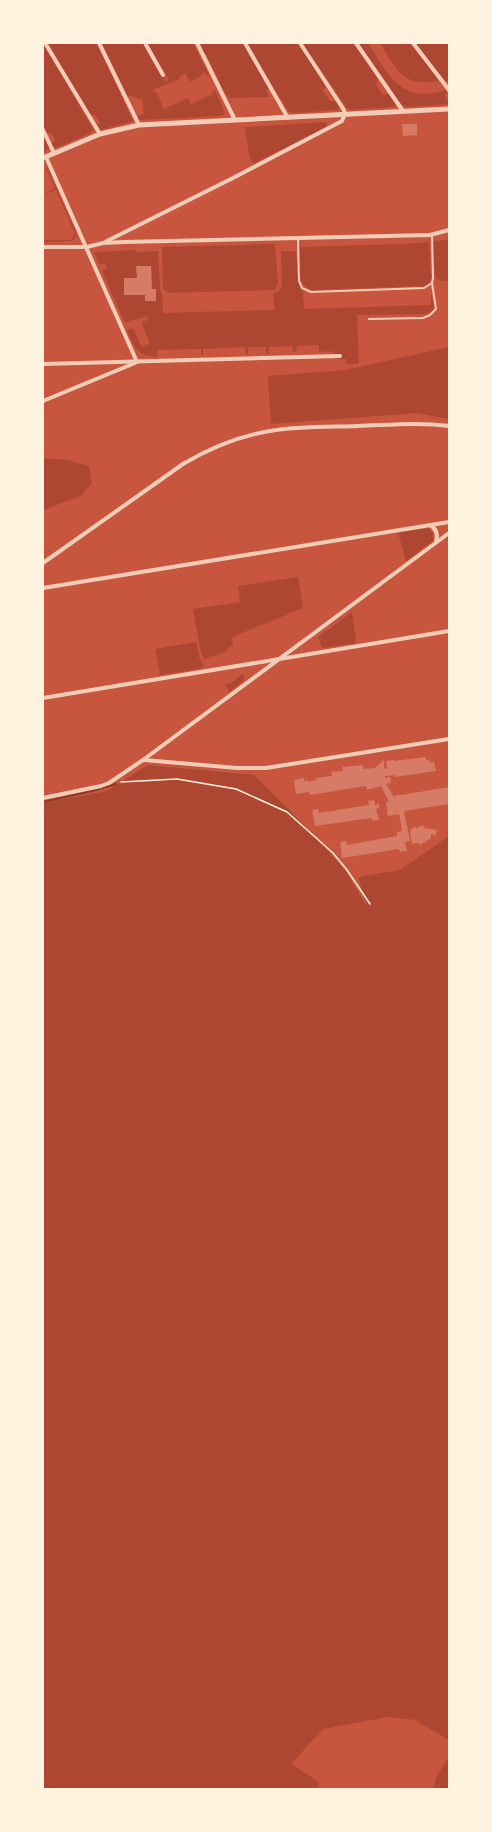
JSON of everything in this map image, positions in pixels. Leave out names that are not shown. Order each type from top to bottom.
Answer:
[{"type":"street","points":[[45,43],[100,134]]},
{"type":"street","points":[[99,43],[139,125]]},
{"type":"street","points":[[145,43],[163,74]]},
{"type":"street","points":[[197,43],[235,120]]},
{"type":"street","points":[[245,43],[288,118]]},
{"type":"street","points":[[43,247],[87,247],[102,243],[235,177],[342,120],[345,114],[344,110],[300,43]]},
{"type":"street","points":[[356,43],[402,111]]},
{"type":"street","points":[[413,43],[449,90]]},
{"type":"street","points":[[137,362],[87,247],[44,157],[100,134],[139,125],[449,109]]},
{"type":"street","points":[[43,130],[54,153]]},
{"type":"street","points":[[102,243],[432,234],[449,230]]},
{"type":"street","points":[[43,364],[340,356]]},
{"type":"street","points":[[43,401],[137,362]]},
{"type":"street","points":[[43,562],[183,464],[200,454],[226,443],[251,435],[279,430],[414,423],[449,426]]},
{"type":"street","points":[[43,588],[449,522]]},
{"type":"street","points":[[430,525],[435,528],[437,533],[436,542]]},
{"type":"street","points":[[43,798],[109,783],[143,760],[449,533]]},
{"type":"street","points":[[43,698],[449,632]]},
{"type":"street","points":[[143,760],[237,768],[266,768],[449,739]]},
{"type":"lane","points":[[369,319],[423,318],[430,315],[436,309],[432,283],[432,234]]},
{"type":"lane","points":[[298,238],[299,281],[305,291],[424,288],[432,283]]},
{"type":"path","points":[[109,783],[177,779],[236,789],[287,812],[333,853],[347,870],[370,904]]},
{"type":"shaded area","points":[[43,43],[93,129],[91,133],[55,148],[51,144],[55,140],[52,133],[47,133],[43,126]]},
{"type":"shaded area","points":[[48,43],[97,43],[133,121],[100,130],[97,125],[100,122],[95,115],[89,115]]},
{"type":"shaded area","points":[[101,43],[143,43],[166,82],[169,80],[147,43],[193,43],[209,75],[207,76],[205,72],[200,75],[201,76],[189,82],[186,73],[179,77],[180,79],[152,90],[156,92],[164,109],[188,98],[191,104],[213,94],[212,91],[215,90],[225,113],[221,116],[139,120],[137,116],[144,114],[142,99],[126,95]]},
{"type":"shaded area","points":[[198,43],[243,43],[269,88],[266,91],[270,97],[229,98],[225,93],[206,54],[203,53]]},
{"type":"shaded area","points":[[247,43],[298,43],[325,84],[325,88],[322,90],[330,101],[335,101],[340,108],[337,110],[292,113],[288,111]]},
{"type":"shaded area","points":[[302,43],[353,43],[379,79],[375,84],[383,95],[389,94],[396,105],[393,107],[350,110],[347,108]]},
{"type":"shaded area","points":[[357,43],[368,43],[390,76],[405,89],[414,93],[424,94],[446,90],[444,95],[449,104],[407,107],[401,104]]},
{"type":"shaded area","points":[[380,43],[410,43],[440,81],[417,81],[402,75],[397,70]]},
{"type":"shaded area","points":[[415,43],[449,43],[449,81],[445,81]]},
{"type":"shaded area","points":[[325,122],[327,124],[326,127],[253,164],[249,154],[245,127]]},
{"type":"shaded area","points":[[43,134],[49,148],[43,153]]},
{"type":"shaded area","points":[[47,167],[76,232],[76,237],[72,241],[43,242],[43,240],[71,240],[75,234],[56,190],[43,195],[55,188],[46,168]]},
{"type":"shaded area","points":[[449,239],[449,280],[442,281],[437,279],[435,275],[433,242]]},
{"type":"shaded area","points":[[429,242],[431,278],[429,284],[425,286],[312,290],[303,284],[301,279],[299,266],[300,247]]},
{"type":"shaded area","points":[[275,244],[278,283],[275,290],[169,293],[163,289],[162,247]]},
{"type":"shaded area","points":[[136,250],[136,252],[158,251],[163,313],[275,310],[273,294],[280,290],[282,286],[281,251],[296,251],[298,281],[303,291],[304,309],[431,305],[431,292],[434,307],[432,311],[426,314],[357,315],[359,364],[346,364],[346,359],[337,359],[333,351],[319,352],[319,345],[297,346],[296,352],[293,352],[292,346],[269,347],[269,353],[266,353],[266,347],[248,347],[248,354],[245,354],[245,347],[203,349],[203,355],[201,355],[201,349],[157,350],[157,357],[145,355],[134,345],[127,330],[133,328],[142,347],[150,343],[142,325],[142,322],[148,320],[147,316],[125,323],[102,271],[107,268],[104,263],[100,265],[94,252]],"holes":[[[137,266],[151,266],[152,289],[156,289],[156,301],[145,301],[145,295],[124,295],[124,278],[137,278]]]},
{"type":"shaded area","points":[[449,347],[449,419],[417,413],[271,424],[268,376],[346,370]]},
{"type":"shaded area","points":[[43,458],[67,460],[89,466],[92,483],[81,496],[43,510]]},
{"type":"shaded area","points":[[428,528],[433,533],[433,541],[406,561],[398,533]]},
{"type":"shaded area","points":[[298,577],[303,608],[232,637],[233,644],[225,652],[204,659],[201,653],[193,609],[240,602],[238,586]]},
{"type":"shaded area","points":[[352,612],[356,643],[322,648],[318,637]]},
{"type":"shaded area","points":[[196,642],[199,657],[204,666],[199,669],[160,675],[155,649]]},
{"type":"shaded area","points":[[244,674],[244,680],[229,692],[225,684],[233,682]]},
{"type":"shaded area","points":[[148,765],[254,775],[306,827],[344,869],[367,907],[358,877],[400,870],[449,836],[449,1740],[415,1720],[388,1717],[323,1729],[291,1764],[319,1782],[318,1789],[43,1789],[43,803],[107,791]]},
{"type":"shaded area","points":[[449,1756],[449,1789],[433,1789],[437,1776]]},
{"type":"building","points":[[402,124],[417,124],[417,135],[403,136]]},
{"type":"building","points":[[136,266],[151,266],[152,289],[156,289],[156,301],[145,301],[145,295],[124,295],[124,278],[137,278]]},
{"type":"building","points":[[426,757],[426,760],[429,760],[430,763],[434,762],[436,771],[395,777],[395,775],[385,776],[385,778],[390,777],[391,783],[386,784],[395,799],[394,796],[449,787],[449,804],[404,811],[410,841],[405,842],[407,851],[400,852],[399,849],[342,858],[340,842],[346,841],[347,845],[397,836],[397,832],[402,831],[399,814],[388,816],[386,802],[389,802],[381,786],[367,790],[366,786],[310,795],[309,792],[296,794],[294,780],[304,778],[304,781],[307,780],[308,782],[316,780],[316,778],[332,776],[331,772],[343,771],[342,767],[363,765],[363,769],[375,768],[384,760],[384,769],[387,768],[386,761]]},
{"type":"building","points":[[374,800],[375,805],[379,804],[379,808],[376,809],[379,820],[372,821],[371,818],[315,826],[312,810],[318,809],[319,813],[369,805],[368,801]]},
{"type":"building","points":[[423,825],[424,828],[437,830],[436,835],[431,834],[431,838],[420,845],[419,843],[412,844],[410,832],[412,828],[417,828]]},
{"type":"waterway","points":[[43,802],[116,784]]}]
